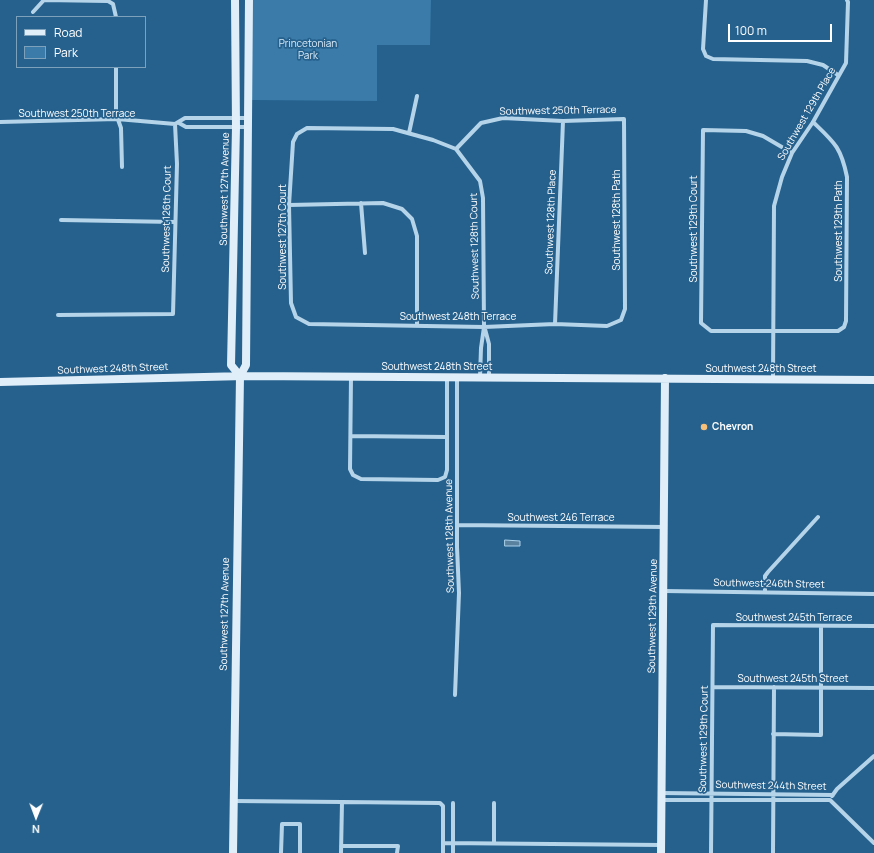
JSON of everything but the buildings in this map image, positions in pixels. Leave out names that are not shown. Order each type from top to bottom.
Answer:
[{"type":"street","points":[[33,12],[44,0],[108,1],[113,4],[116,16]]},
{"type":"street","name":"Southwest 127th Avenue","points":[[236,0],[236,127],[231,365],[240,376]]},
{"type":"street","name":"Southwest 127th Avenue","points":[[233,853],[240,376],[246,365],[249,0]]},
{"type":"street","points":[[706,0],[703,49],[706,56],[713,59],[807,61],[823,65],[838,75]]},
{"type":"street","name":"Southwest 129th Place","points":[[773,379],[774,206],[782,176],[792,153],[813,122],[846,63],[847,0]]},
{"type":"street","points":[[236,17],[249,17]]},
{"type":"street","points":[[116,68],[117,119],[121,128],[122,167]]},
{"type":"street","points":[[417,96],[409,134],[433,140],[456,149]]},
{"type":"street","name":"Southwest 250th Terrace","points":[[177,124],[185,118],[248,118]]},
{"type":"street","name":"Southwest 250th Terrace","points":[[456,149],[481,123],[503,118],[563,121],[624,119]]},
{"type":"street","name":"Southwest 250th Terrace","points":[[0,122],[117,119],[177,124],[186,127],[248,127]]},
{"type":"street","name":"Southwest 128th Path","points":[[621,320],[625,309],[624,119]]},
{"type":"street","name":"Southwest 128th Place","points":[[555,324],[563,121]]},
{"type":"street","name":"Southwest 129th Path","points":[[773,331],[838,331],[844,327],[846,321],[847,177],[844,163],[836,145],[813,122]]},
{"type":"street","name":"Southwest 126th Court","points":[[58,315],[174,314],[177,124]]},
{"type":"street","name":"Southwest 127th Court","points":[[296,317],[291,303],[289,205],[293,142],[297,134],[307,128],[393,129],[409,134]]},
{"type":"street","name":"Southwest 129th Court","points":[[773,331],[711,331],[701,323],[703,130],[746,131],[763,136],[792,153]]},
{"type":"street","name":"Southwest 128th Court","points":[[456,149],[480,182],[483,198],[484,327],[481,348],[480,377]]},
{"type":"street","points":[[361,202],[365,253]]},
{"type":"street","points":[[289,205],[361,202],[383,203],[402,209],[412,219],[417,236],[417,325]]},
{"type":"street","points":[[61,220],[176,222]]},
{"type":"street","name":"Southwest 248th Terrace","points":[[296,317],[309,324],[484,327],[555,324],[607,326],[621,320]]},
{"type":"street","name":"Southwest 128th Court","points":[[484,327],[489,344],[489,377]]},
{"type":"street","name":"Southwest 248th Street","points":[[0,382],[240,376],[447,376],[874,380]]},
{"type":"street","points":[[351,377],[350,469],[355,477],[360,479],[382,480],[438,480],[444,478],[446,470],[447,376]]},
{"type":"street","name":"Southwest 128th Avenue","points":[[455,695],[459,593],[457,525],[457,377]]},
{"type":"street","name":"Southwest 129th Avenue","points":[[661,849],[665,378]]},
{"type":"street","points":[[351,436],[446,437]]},
{"type":"street","points":[[765,592],[765,576],[818,517]]},
{"type":"street","name":"Southwest 246 Terrace","points":[[457,525],[664,527]]},
{"type":"street","name":"Southwest 246th Street","points":[[664,591],[874,594]]},
{"type":"street","name":"Southwest 129th Court","points":[[711,853],[713,625]]},
{"type":"street","name":"Southwest 245th Terrace","points":[[713,625],[874,626]]},
{"type":"street","points":[[773,734],[821,735],[821,626]]},
{"type":"street","name":"Southwest 245th Street","points":[[713,687],[874,688]]},
{"type":"street","points":[[773,853],[774,687]]},
{"type":"street","name":"Southwest 244th Street","points":[[830,800],[833,795],[874,756]]},
{"type":"street","name":"Southwest 244th Street","points":[[662,797],[711,794],[833,795]]},
{"type":"street","name":"Southwest 244th Street","points":[[662,797],[711,800],[830,800],[874,843]]},
{"type":"street","points":[[233,801],[440,803],[443,806],[443,853]]},
{"type":"street","points":[[341,853],[342,802]]},
{"type":"street","points":[[453,803],[453,853]]},
{"type":"street","points":[[494,803],[494,843]]},
{"type":"street","points":[[281,853],[282,824],[300,824],[300,853]]},
{"type":"street","points":[[443,843],[494,843],[661,849]]},
{"type":"street","points":[[341,846],[398,846],[397,853]]},
{"type":"green space","name":"Princetonian Park","points":[[252,0],[431,0],[430,45],[377,45],[377,101],[251,100]]},
{"type":"shaded area","points":[[505,540],[520,541],[520,546],[505,546]]},
{"type":"place","name":"Chevron","points":[[704,427]]}]
